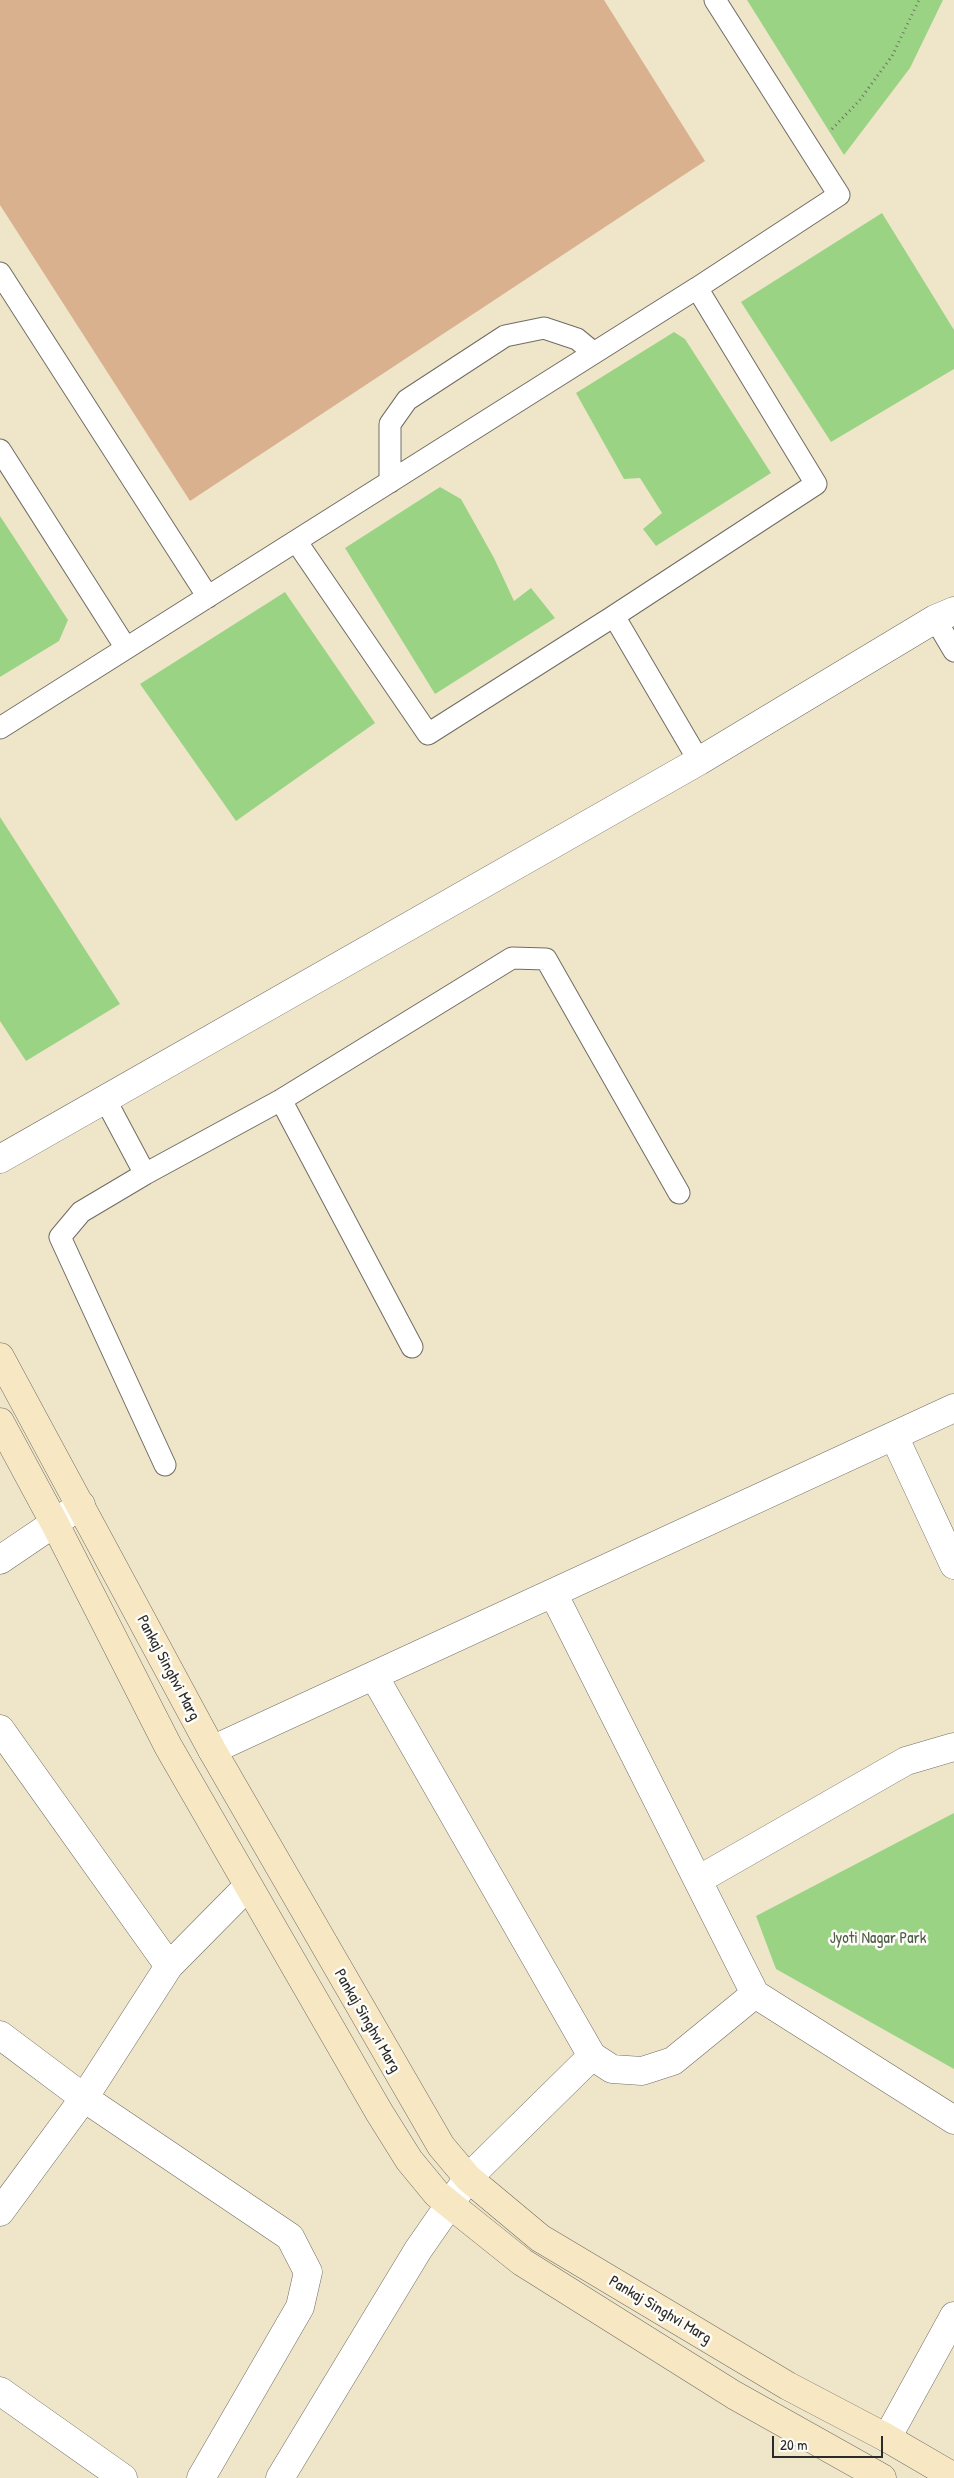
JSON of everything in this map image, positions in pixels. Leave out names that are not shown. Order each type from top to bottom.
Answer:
[{"type":"street","points":[[0,1159],[699,761],[944,615]]},
{"type":"street","name":"Pankaj Singhvi Marg","points":[[0,1357],[212,1750],[440,2146],[468,2178],[540,2238],[788,2386],[887,2438],[954,2477]]},
{"type":"street","points":[[212,1750],[954,1408]]},
{"type":"street","name":"Pankaj Singhvi Marg","points":[[0,1422],[55,1524],[168,1746],[409,2160],[436,2194],[522,2262],[734,2395],[879,2476]]},
{"type":"street","points":[[894,1436],[954,1565]]},
{"type":"street","points":[[0,1560],[81,1505]]},
{"type":"street","points":[[553,1593],[755,1994],[954,2120]]},
{"type":"street","points":[[374,1676],[592,2056],[612,2069],[642,2071],[674,2061],[755,1994]]},
{"type":"street","points":[[0,1728],[169,1966]]},
{"type":"street","points":[[698,1880],[906,1761],[954,1747]]},
{"type":"street","points":[[0,2212],[84,2098],[169,1966],[248,1886]]},
{"type":"street","points":[[0,2035],[84,2098],[290,2237],[308,2272],[300,2307],[201,2478]]},
{"type":"street","points":[[280,2478],[418,2250],[468,2178],[592,2056]]},
{"type":"street","points":[[879,2476],[887,2438],[954,2316]]},
{"type":"street","points":[[0,2392],[123,2478]]},
{"type":"lane","points":[[0,728],[697,288],[839,195],[715,0]]},
{"type":"lane","points":[[0,273],[208,597]]},
{"type":"lane","points":[[296,541],[428,734],[614,616],[816,484],[697,288]]},
{"type":"lane","points":[[390,482],[390,424],[407,400],[505,336],[544,328],[577,339],[594,353]]},
{"type":"lane","points":[[0,450],[126,648]]},
{"type":"lane","points":[[944,615],[954,651]]},
{"type":"lane","points":[[614,616],[699,761]]},
{"type":"lane","points":[[165,1465],[60,1237],[81,1212],[145,1174],[281,1100],[512,958],[546,958],[679,1193]]},
{"type":"lane","points":[[105,1098],[145,1174]]},
{"type":"lane","points":[[281,1100],[412,1347]]},
{"type":"path","points":[[811,152],[859,101],[892,56],[920,0]]},
{"type":"green space","points":[[747,0],[943,0],[910,68],[844,155]]},
{"type":"green space","points":[[882,213],[954,330],[954,369],[831,442],[741,302]]},
{"type":"green space","points":[[674,332],[685,339],[771,473],[656,546],[643,529],[662,513],[640,478],[624,479],[576,393]]},
{"type":"green space","points":[[440,487],[461,499],[494,558],[514,601],[531,588],[555,618],[435,694],[345,548]]},
{"type":"green space","points":[[0,516],[68,620],[59,641],[0,677]]},
{"type":"green space","points":[[285,592],[375,723],[236,821],[140,684]]},
{"type":"green space","points":[[0,817],[120,1004],[26,1061],[0,1021]]},
{"type":"green space","name":"Jyoti Nagar Park","points":[[954,1813],[954,2069],[776,1969],[756,1916]]},
{"type":"building","points":[[0,0],[604,0],[705,161],[190,501],[0,205]]}]
